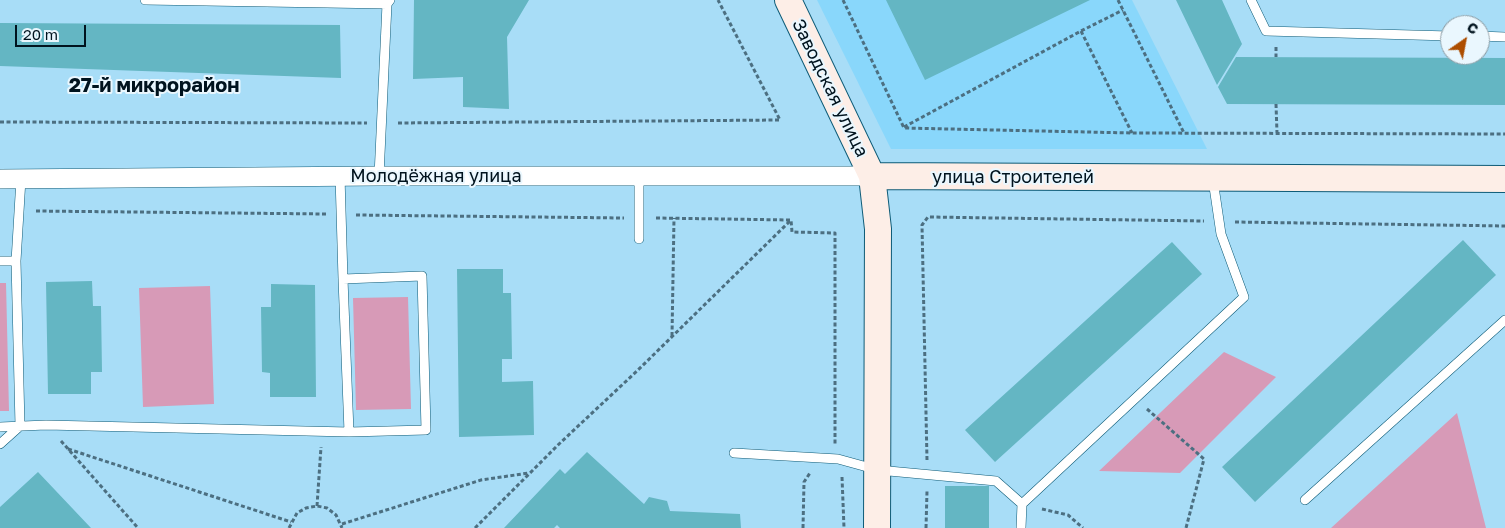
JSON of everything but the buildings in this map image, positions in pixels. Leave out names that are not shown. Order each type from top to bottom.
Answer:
[{"type":"street","name":"Заводская улица","points":[[788,0],[872,176]]},
{"type":"street","name":"Молодёжная улица","points":[[0,179],[340,176],[872,176]]},
{"type":"street","name":"улица Строителей","points":[[872,176],[1505,179]]},
{"type":"street","points":[[872,176],[878,229],[877,528]]},
{"type":"lane","points":[[145,0],[389,2],[379,176]]},
{"type":"lane","points":[[1251,0],[1266,31],[1440,36]]},
{"type":"lane","points":[[1490,36],[1505,37]]},
{"type":"lane","points":[[340,176],[349,432]]},
{"type":"lane","points":[[639,176],[641,207],[639,239]]},
{"type":"lane","points":[[1021,528],[1022,504],[1244,297],[1221,234],[1213,178]]},
{"type":"lane","points":[[0,444],[20,426],[16,261],[21,179]]},
{"type":"lane","points":[[0,261],[16,261]]},
{"type":"lane","points":[[0,428],[46,425],[322,432],[426,430],[422,276],[343,279]]},
{"type":"lane","points":[[1305,500],[1505,320]]},
{"type":"lane","points":[[734,453],[838,459],[878,470],[996,481],[1022,504]]},
{"type":"path","points":[[718,0],[780,120]]},
{"type":"path","points":[[842,0],[904,128]]},
{"type":"path","points":[[1118,0],[1184,133]]},
{"type":"path","points":[[904,128],[1123,10]]},
{"type":"path","points":[[1081,31],[1132,133]]},
{"type":"path","points":[[1276,104],[1277,133]]},
{"type":"path","points":[[904,128],[1132,133],[1505,134]]},
{"type":"path","points":[[19,211],[791,220]]},
{"type":"path","points":[[926,528],[927,475],[922,225],[928,217]]},
{"type":"path","points":[[672,336],[674,218]]},
{"type":"path","points":[[475,528],[791,220]]},
{"type":"path","points":[[791,220],[792,232],[835,233],[834,442],[844,485],[844,528]]},
{"type":"path","points":[[1135,399],[1204,459],[1186,528]]},
{"type":"path","points":[[46,425],[138,528]]},
{"type":"path","points":[[317,506],[322,432]]},
{"type":"path","points":[[803,528],[804,482],[834,442]]},
{"type":"path","points":[[68,449],[291,522]]},
{"type":"path","points":[[290,528],[291,522],[297,513],[306,508],[317,506],[327,508],[336,515],[342,526],[482,480],[530,473]]},
{"type":"path","points":[[1022,504],[1068,515],[1083,528]]},
{"type":"shaded area","points":[[817,0],[1132,0],[1207,149],[891,149]]},
{"type":"shaded area","points":[[0,283],[6,283],[9,411],[0,411]]},
{"type":"shaded area","points":[[210,286],[214,404],[143,407],[139,288]]},
{"type":"shaded area","points":[[408,297],[411,409],[356,410],[353,298]]},
{"type":"shaded area","points":[[1224,352],[1276,377],[1180,473],[1099,471]]},
{"type":"shaded area","points":[[1457,413],[1486,528],[1331,528]]},
{"type":"district","name":"27-й микрорайон","points":[[154,86]]}]
